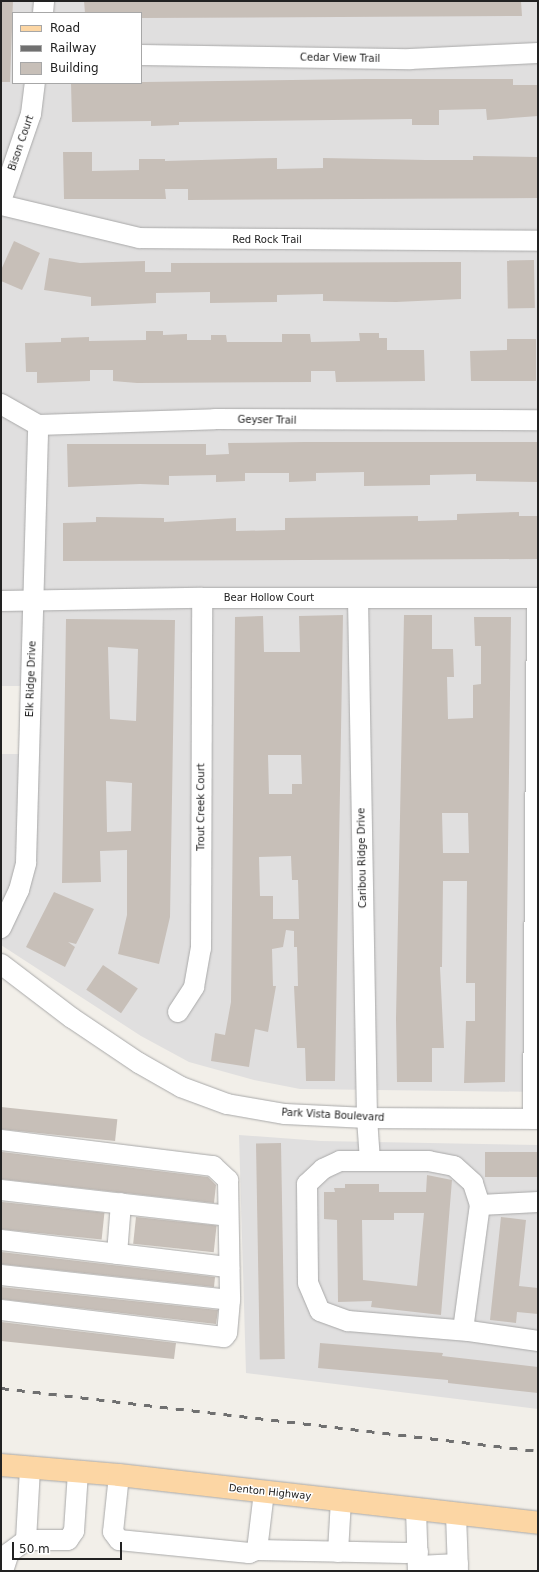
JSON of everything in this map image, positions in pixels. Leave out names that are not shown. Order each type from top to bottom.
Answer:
[{"type":"main road","name":"Denton Highway","points":[[1,1465],[119,1475],[538,1523]]},
{"type":"street","points":[[43,12],[44,1]]},
{"type":"street","name":"Cedar View Trail","points":[[142,55],[410,59],[538,52]]},
{"type":"street","name":"Bison Court","points":[[1,202],[31,114],[35,84]]},
{"type":"street","name":"Red Rock Trail","points":[[1,205],[139,238],[538,241]]},
{"type":"street","points":[[1,404],[38,425]]},
{"type":"street","name":"Geyser Trail","points":[[38,425],[215,419],[538,420]]},
{"type":"street","name":"Elk Ridge Drive","points":[[1,928],[19,890],[26,862],[38,425]]},
{"type":"street","name":"Bear Hollow Court","points":[[1,601],[202,598],[538,598]]},
{"type":"street","name":"Trout Creek Court","points":[[178,1012],[194,987],[201,948],[202,598]]},
{"type":"street","name":"Caribou Ridge Drive","points":[[358,598],[367,1118],[370,1161]]},
{"type":"street","points":[[535,1119],[538,598]]},
{"type":"street","name":"Park Vista Boulevard","points":[[1,964],[72,1018],[181,1087],[227,1104],[285,1114],[367,1118],[535,1119]]},
{"type":"street","points":[[1,1140],[213,1166],[228,1180],[230,1300],[226,1333],[224,1337],[1,1310]]},
{"type":"street","points":[[463,1330],[480,1205],[474,1183],[454,1166],[429,1161],[340,1161],[323,1169],[308,1184],[308,1282],[320,1312],[348,1321],[463,1330],[538,1341]]},
{"type":"street","points":[[1,1190],[228,1216]]},
{"type":"street","points":[[480,1205],[538,1202]]},
{"type":"street","points":[[117,1254],[121,1203]]},
{"type":"street","points":[[1,1240],[229,1267]]},
{"type":"street","points":[[1,1275],[230,1300]]},
{"type":"street","points":[[26,1540],[30,1468]]},
{"type":"street","points":[[3,1571],[9,1553],[26,1540],[68,1540],[74,1531],[78,1472]]},
{"type":"street","points":[[119,1475],[113,1532],[119,1540],[249,1553],[257,1550],[338,1552],[458,1567],[456,1514]]},
{"type":"street","points":[[257,1550],[264,1492]]},
{"type":"street","points":[[338,1552],[341,1500]]},
{"type":"street","points":[[416,1509],[418,1563]]},
{"type":"shaded area","points":[[1,1],[538,1],[538,1092],[300,1089],[254,1080],[189,1062],[141,1036],[1,945],[1,754],[23,754],[25,686],[1,686]]},
{"type":"shaded area","points":[[239,1135],[321,1141],[538,1145],[538,1409],[246,1373]]},
{"type":"building","points":[[1,1],[13,1],[10,82],[1,82]]},
{"type":"building","points":[[84,1],[521,1],[522,16],[142,18],[142,12],[85,12]]},
{"type":"building","points":[[366,79],[513,79],[513,85],[538,85],[538,116],[487,120],[486,109],[439,110],[439,125],[412,125],[412,119],[179,122],[179,125],[151,126],[151,121],[72,122],[71,84],[142,84],[142,82]]},
{"type":"building","points":[[63,152],[92,152],[92,171],[139,170],[139,159],[165,159],[165,161],[277,158],[277,169],[323,168],[323,158],[473,160],[473,156],[537,157],[538,198],[188,200],[188,189],[165,189],[166,199],[64,199]]},
{"type":"building","points":[[14,241],[40,253],[22,290],[1,281],[1,270]]},
{"type":"building","points":[[49,258],[80,263],[145,261],[145,272],[171,272],[171,263],[461,262],[461,299],[396,302],[323,301],[323,294],[277,295],[277,302],[210,303],[210,292],[156,293],[156,303],[91,306],[91,297],[44,290]]},
{"type":"building","points":[[507,260],[534,260],[535,308],[508,308]]},
{"type":"building","points":[[146,331],[163,331],[163,335],[187,334],[187,340],[211,340],[211,335],[226,335],[227,342],[282,342],[282,334],[310,334],[311,342],[360,341],[359,333],[379,333],[379,338],[387,338],[387,350],[424,350],[425,381],[336,382],[335,371],[311,371],[311,382],[137,383],[113,381],[113,370],[90,370],[90,381],[37,383],[37,372],[26,372],[25,343],[61,342],[61,338],[89,337],[89,341],[146,340]]},
{"type":"building","points":[[507,339],[536,339],[536,381],[471,381],[470,351],[507,350]]},
{"type":"building","points":[[538,442],[538,482],[476,481],[476,474],[430,475],[430,485],[364,486],[364,472],[316,473],[316,481],[289,482],[289,473],[245,473],[245,481],[216,482],[216,475],[169,476],[169,485],[140,484],[68,487],[67,444],[206,444],[206,455],[229,454],[228,443]]},
{"type":"building","points":[[519,512],[519,516],[538,516],[538,559],[63,561],[63,523],[96,522],[96,517],[164,518],[164,522],[236,518],[236,531],[285,530],[285,518],[418,516],[418,521],[457,520],[457,514]]},
{"type":"building","points":[[343,615],[335,1081],[306,1081],[305,1048],[297,1048],[294,986],[298,986],[297,947],[294,947],[294,931],[286,930],[283,947],[272,949],[273,986],[276,986],[268,1032],[255,1029],[249,1067],[211,1061],[215,1033],[225,1035],[231,1002],[235,617],[263,616],[264,652],[300,652],[299,616]],"holes":[[[268,755],[301,755],[302,784],[292,784],[292,794],[269,794]],[[291,856],[292,880],[298,880],[299,919],[273,919],[273,896],[260,896],[259,857]]]},
{"type":"building","points":[[404,615],[432,615],[432,649],[453,649],[454,677],[447,677],[448,719],[473,718],[473,685],[481,684],[481,646],[475,646],[474,617],[511,617],[505,1082],[464,1083],[466,1021],[475,1021],[475,983],[466,983],[467,881],[443,881],[442,967],[440,967],[444,1048],[432,1048],[432,1082],[397,1082],[396,1019]],"holes":[[[442,813],[468,813],[469,853],[443,853]]]},
{"type":"building","points":[[66,619],[175,620],[170,917],[159,964],[118,954],[127,915],[127,850],[100,851],[101,882],[62,883]],"holes":[[[108,647],[138,649],[136,721],[110,719]],[[106,781],[132,783],[131,831],[107,832]]]},
{"type":"building","points":[[54,892],[94,909],[76,944],[68,942],[75,947],[65,967],[26,947]]},
{"type":"building","points":[[103,965],[138,988],[121,1013],[86,990]]},
{"type":"building","points":[[1,1107],[117,1119],[115,1141],[1,1129]]},
{"type":"building","points":[[256,1143],[281,1143],[285,1359],[260,1359]]},
{"type":"building","points":[[2,1152],[208,1177],[216,1185],[214,1203],[1,1179]]},
{"type":"building","points":[[485,1152],[538,1152],[538,1177],[485,1177]]},
{"type":"building","points":[[427,1175],[452,1180],[441,1315],[371,1307],[372,1301],[338,1302],[337,1220],[324,1219],[324,1192],[335,1192],[334,1188],[345,1188],[345,1184],[379,1184],[379,1192],[426,1192]],"holes":[[[394,1213],[424,1213],[417,1286],[363,1280],[362,1220],[394,1220]]]},
{"type":"building","points":[[2,1202],[104,1213],[102,1240],[1,1229]]},
{"type":"building","points":[[136,1217],[217,1225],[214,1252],[133,1244]]},
{"type":"building","points":[[501,1217],[526,1220],[519,1286],[538,1288],[538,1314],[517,1312],[516,1323],[490,1320]]},
{"type":"building","points":[[1,1252],[215,1277],[214,1287],[1,1264]]},
{"type":"building","points":[[1,1287],[218,1310],[216,1324],[1,1299]]},
{"type":"building","points":[[1,1322],[176,1343],[174,1359],[1,1341]]},
{"type":"building","points":[[320,1343],[443,1353],[442,1356],[538,1367],[538,1393],[448,1383],[448,1380],[318,1368]]},
{"type":"railway","points":[[1,1388],[538,1451]]}]
